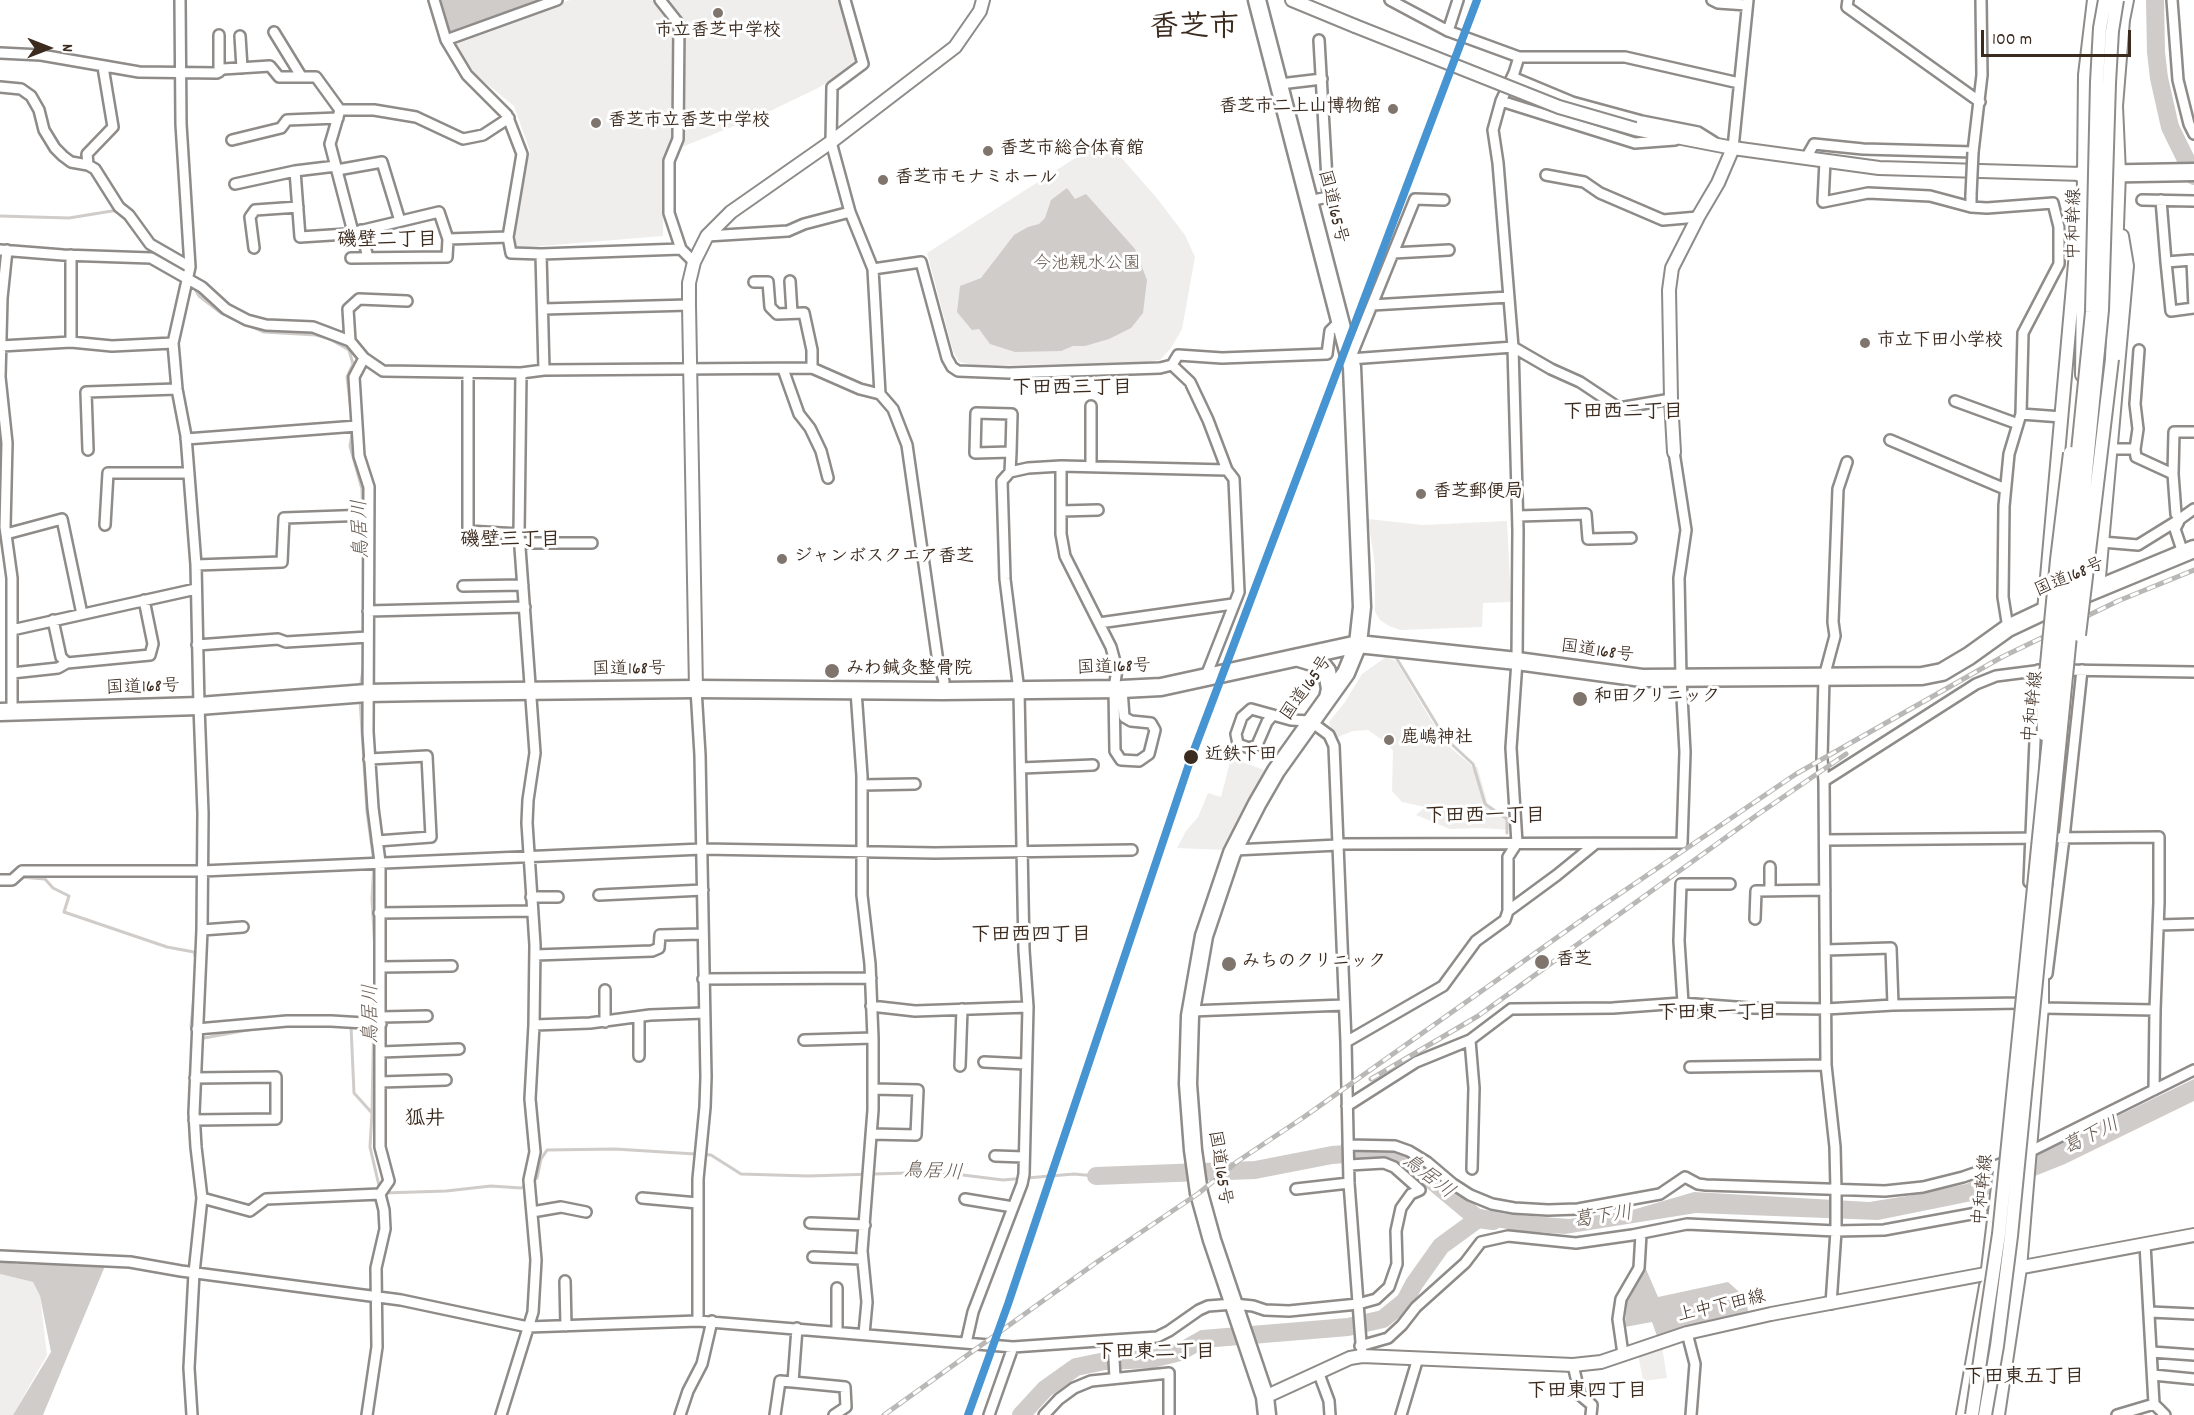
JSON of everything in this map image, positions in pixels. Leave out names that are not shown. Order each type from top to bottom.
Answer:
[{"type":"highway","name":"国道165号","points":[[1257,0],[1350,359],[1354,389],[1362,607],[1358,644],[1346,673],[1271,779],[1234,850],[1204,936],[1191,1011],[1188,1084],[1197,1178],[1212,1240],[1265,1397],[1267,1415]]},
{"type":"highway","points":[[2082,174],[2188,172]]},
{"type":"highway","name":"国道168号","points":[[6,712],[199,706],[360,694],[696,689],[1019,691],[1161,687],[1358,644],[1517,661],[1642,678],[1922,676],[1942,672],[2008,628],[2044,611],[2189,551]]},
{"type":"highway","points":[[1299,658],[1322,665],[1327,671],[1330,689],[1328,698]]},
{"type":"main road","points":[[696,689],[689,305],[689,284],[694,262],[707,237],[731,212],[831,142],[955,47],[980,11],[983,0]]},
{"type":"main road","points":[[1292,0],[1559,107],[1635,129],[1733,148],[1879,168],[2082,174]]},
{"type":"main road","points":[[2094,0],[2085,75],[2082,174],[2084,272],[2080,490],[2091,429],[2112,359]]},
{"type":"main road","name":"中和幹線","points":[[1985,1415],[1997,1346],[2011,1236],[2092,312],[2097,82],[2100,28],[2105,0]]},
{"type":"main road","name":"中和幹線","points":[[1972,1415],[1999,1234],[2102,310],[2109,83],[2112,31],[2117,0]]},
{"type":"main road","points":[[2049,799],[2070,720],[2112,359],[2119,173],[2116,106],[2123,20],[2127,0]]},
{"type":"main road","points":[[1674,452],[1669,290],[1672,268],[1718,183],[1733,148]]},
{"type":"main road","points":[[2044,611],[2075,248],[2082,204]]},
{"type":"main road","points":[[2098,588],[2127,266],[2118,214]]},
{"type":"main road","points":[[2049,799],[2043,706],[2057,560],[2081,360]]},
{"type":"main road","points":[[1963,1415],[1988,1274],[2000,1165],[2036,916],[2057,706]]},
{"type":"main road","points":[[1998,1415],[2020,1268],[2042,1008],[2042,838],[2057,765]]},
{"type":"main road","name":"上中下田線","points":[[1265,1397],[1319,1374],[1361,1351],[1418,1358],[1573,1365],[1601,1362],[1687,1333],[2194,1235]]},
{"type":"street","points":[[180,0],[181,124],[190,267],[173,343],[177,389],[186,439],[196,566],[203,813],[202,930],[194,1120],[202,1198],[194,1272],[189,1368],[192,1415]]},
{"type":"street","points":[[434,0],[446,40],[467,75],[509,118],[522,154],[508,237],[511,253],[681,249]]},
{"type":"street","points":[[446,40],[557,0]]},
{"type":"street","points":[[660,0],[679,24],[678,139],[669,161],[669,213],[681,249],[694,262]]},
{"type":"street","points":[[845,0],[863,64],[832,87],[831,142],[850,212],[873,269],[880,394]]},
{"type":"street","points":[[1390,0],[1448,31],[1519,57],[1625,57],[1739,83]]},
{"type":"street","points":[[1448,31],[1458,0]]},
{"type":"street","points":[[1712,0],[1718,3],[1748,3],[1733,148]]},
{"type":"street","points":[[1848,0],[1847,7],[1980,102]]},
{"type":"street","points":[[1971,207],[1973,152],[1982,75],[1980,0]]},
{"type":"street","points":[[2172,0],[2178,80],[2186,115],[2194,134]]},
{"type":"street","points":[[274,32],[301,76]]},
{"type":"street","points":[[219,35],[219,72]]},
{"type":"street","points":[[240,36],[242,68]]},
{"type":"street","points":[[1309,201],[1328,197],[1319,40]]},
{"type":"street","points":[[0,53],[41,55],[140,72],[219,72],[223,69],[270,66],[279,77],[316,77],[339,114],[330,144],[336,168],[368,258]]},
{"type":"street","points":[[1346,1042],[1443,986],[1476,941],[1506,920],[1509,911],[1508,857],[1517,843],[1511,748],[1517,661],[1518,516],[1513,347],[1498,164],[1493,130],[1501,101],[1519,57]]},
{"type":"street","points":[[88,165],[87,154],[113,127],[103,67]]},
{"type":"street","points":[[1512,77],[1572,102],[1642,121],[1698,132],[1720,145]]},
{"type":"street","points":[[1280,84],[1322,79]]},
{"type":"street","points":[[0,87],[21,89],[31,96],[39,110],[44,130],[55,148],[71,162],[88,165],[95,169],[119,207],[129,215],[150,243],[190,267]]},
{"type":"street","points":[[1501,101],[1635,143],[1689,140]]},
{"type":"street","points":[[232,140],[281,128],[287,120],[374,110],[417,117],[463,139],[483,135],[509,118]]},
{"type":"street","points":[[1806,158],[1814,144],[1863,149],[1973,152]]},
{"type":"street","points":[[1825,161],[1823,202],[1868,193],[1930,196],[1971,207],[1987,208],[2053,203],[2059,227],[2059,264],[2023,333],[2021,414],[2009,454],[2003,597],[2008,628]]},
{"type":"street","points":[[235,184],[295,171],[382,162],[399,221]]},
{"type":"street","points":[[295,171],[300,237],[357,231],[439,212],[448,239],[447,257],[351,258]]},
{"type":"street","points":[[1546,174],[1584,182],[1600,193],[1663,220],[1698,217]]},
{"type":"street","points":[[1444,200],[1415,199],[1350,359],[1513,347],[1551,369],[1580,382],[1619,408],[1671,399]]},
{"type":"street","points":[[2142,200],[2194,201]]},
{"type":"street","points":[[2161,200],[2166,262],[2171,311],[2194,308],[2192,260],[2166,262]]},
{"type":"street","points":[[255,249],[250,218],[255,210],[298,207]]},
{"type":"street","points":[[707,237],[788,231],[804,224],[850,212]]},
{"type":"street","points":[[448,239],[508,237]]},
{"type":"street","points":[[6,712],[12,673],[12,578],[4,529],[3,505],[3,460],[7,443],[0,377],[4,250],[151,258],[202,287],[226,309],[247,320],[267,325],[314,327],[350,342],[364,358],[382,371],[521,373],[544,370],[812,369],[860,389],[880,394],[894,409],[908,445],[938,662],[944,681],[942,691]]},
{"type":"street","points":[[1393,253],[1449,250]]},
{"type":"street","points":[[541,254],[544,370]]},
{"type":"street","points":[[70,342],[71,255]]},
{"type":"street","points":[[873,269],[921,262],[947,358],[952,367],[958,371],[1009,373],[1160,368],[1172,365],[1178,355],[1222,358],[1327,354],[1329,331],[1340,321]]},
{"type":"street","points":[[790,281],[792,313]]},
{"type":"street","points":[[754,282],[768,282],[770,307],[777,314],[804,313],[812,350],[812,369]]},
{"type":"street","points":[[1372,304],[1509,297]]},
{"type":"street","points":[[350,342],[348,309],[359,299],[407,301]]},
{"type":"street","points":[[543,309],[689,305]]},
{"type":"street","points":[[1,346],[70,342],[112,346],[173,343]]},
{"type":"street","points":[[2139,350],[2135,404],[2139,429],[2136,457],[2173,474]]},
{"type":"street","points":[[364,358],[354,377],[359,456],[369,487],[368,637],[360,694],[377,841],[381,968],[380,1147],[388,1181],[380,1194],[385,1229],[377,1262],[377,1347],[367,1415]]},
{"type":"street","points":[[1172,365],[1190,382],[1208,420],[1227,470],[1234,479],[1239,592],[1206,676]]},
{"type":"street","points":[[783,369],[799,414],[810,428],[820,451],[828,478]]},
{"type":"street","points":[[468,373],[468,531],[520,539],[592,543]]},
{"type":"street","points":[[501,1415],[534,1303],[536,1260],[529,1179],[535,1152],[530,1099],[535,955],[527,810],[535,753],[520,539],[521,373]]},
{"type":"street","points":[[87,450],[86,392],[177,389]]},
{"type":"street","points":[[1955,401],[2018,424]]},
{"type":"street","points":[[1091,406],[1091,466]]},
{"type":"street","points":[[966,1343],[973,1312],[1023,1179],[1028,1007],[1024,965],[1019,691],[1005,579],[1002,482],[1010,472],[1011,452],[1012,414],[976,413],[975,453],[1011,452]]},
{"type":"street","points":[[2021,414],[2062,417]]},
{"type":"street","points":[[186,439],[357,426]]},
{"type":"street","points":[[2180,519],[2176,514],[2173,474],[2174,432],[2194,432]]},
{"type":"street","points":[[1890,440],[2006,489]]},
{"type":"street","points":[[2110,449],[2136,450]]},
{"type":"street","points":[[1234,850],[1338,844],[1682,843],[1685,752],[1679,578],[1686,530],[1674,452]]},
{"type":"street","points":[[1831,1304],[1836,1190],[1835,1147],[1826,1065],[1825,840],[1822,759],[1824,678],[1836,636],[1833,622],[1838,489],[1847,462]]},
{"type":"street","points":[[1010,472],[1028,468],[1061,466],[1227,470]]},
{"type":"street","points":[[1061,466],[1061,534],[1065,556],[1111,647],[1117,669],[1115,752],[1121,760],[1139,761],[1149,754],[1155,730],[1151,723],[1131,721],[1124,717],[1118,689]]},
{"type":"street","points":[[105,525],[108,473],[189,473]]},
{"type":"street","points":[[2102,542],[2138,545],[2194,509]]},
{"type":"street","points":[[1061,511],[1098,510]]},
{"type":"street","points":[[1518,516],[1586,514],[1588,539],[1630,538]]},
{"type":"street","points":[[196,566],[282,562],[284,518],[369,516]]},
{"type":"street","points":[[4,529],[62,519],[82,614]]},
{"type":"street","points":[[2180,519],[2175,529],[2189,551]]},
{"type":"street","points":[[464,586],[523,585]]},
{"type":"street","points":[[12,630],[196,589]]},
{"type":"street","points":[[12,673],[58,668],[67,663],[150,655],[153,644],[144,600]]},
{"type":"street","points":[[1099,623],[1233,604]]},
{"type":"street","points":[[368,611],[525,607]]},
{"type":"street","points":[[53,620],[61,657],[67,663]]},
{"type":"street","points":[[197,645],[278,639],[286,642],[368,637]]},
{"type":"street","points":[[1824,781],[1976,684],[1996,676],[2038,670],[2194,672]]},
{"type":"street","points":[[2038,670],[2042,838]]},
{"type":"street","points":[[2082,670],[2064,838],[2042,1008],[2155,1010]]},
{"type":"street","points":[[696,689],[700,754],[706,1077],[698,1203],[698,1321]]},
{"type":"street","points":[[856,691],[862,785],[862,912],[871,978],[873,1038],[871,1134],[862,1259],[867,1302],[864,1334]]},
{"type":"street","points":[[1273,715],[1267,722],[1257,745],[1249,748],[1238,744],[1236,734],[1242,717],[1251,710],[1310,722],[1329,735],[1334,746],[1346,1042],[1349,1183],[1361,1351],[1388,1338],[1416,1307],[1465,1263],[1481,1242],[1508,1236],[1576,1244],[1688,1224],[1836,1231],[1884,1230],[1982,1212]]},
{"type":"street","points":[[369,759],[428,756],[431,837],[377,841]]},
{"type":"street","points":[[1021,768],[1094,765]]},
{"type":"street","points":[[862,785],[915,784]]},
{"type":"street","points":[[1825,840],[2159,837],[2154,1090]]},
{"type":"street","points":[[1509,911],[1595,844]]},
{"type":"street","points":[[0,880],[12,880],[22,872],[202,871],[702,849],[935,853],[1132,850]]},
{"type":"street","points":[[1770,867],[1770,891]]},
{"type":"street","points":[[1683,1003],[1679,941],[1682,884],[1730,884]]},
{"type":"street","points":[[1755,919],[1756,891],[1825,890]]},
{"type":"street","points":[[599,895],[703,891]]},
{"type":"street","points":[[531,897],[558,897]]},
{"type":"street","points":[[379,913],[532,911]]},
{"type":"street","points":[[2158,925],[2194,924]]},
{"type":"street","points":[[202,930],[243,927]]},
{"type":"street","points":[[535,955],[652,951],[658,948],[660,935],[702,934]]},
{"type":"street","points":[[1826,950],[1891,948],[1893,1005]]},
{"type":"street","points":[[381,968],[452,966]]},
{"type":"street","points":[[703,979],[871,978]]},
{"type":"street","points":[[605,990],[605,1022]]},
{"type":"street","points":[[1347,1106],[1416,1062],[1470,1040],[1511,1009],[1613,1008],[1683,1003],[1750,1008],[1826,1009],[1893,1005],[2022,1003]]},
{"type":"street","points":[[1191,1011],[1344,1005]]},
{"type":"street","points":[[871,1006],[915,1011],[1028,1007]]},
{"type":"street","points":[[960,1066],[962,1009]]},
{"type":"street","points":[[534,1024],[605,1022],[639,1017],[704,1013]]},
{"type":"street","points":[[197,1032],[287,1021],[370,1023],[428,1016]]},
{"type":"street","points":[[639,1017],[639,1056]]},
{"type":"street","points":[[804,1040],[873,1038]]},
{"type":"street","points":[[1470,1040],[1474,1088],[1472,1169]]},
{"type":"street","points":[[381,1052],[459,1049]]},
{"type":"street","points":[[984,1062],[1026,1064]]},
{"type":"street","points":[[1690,1067],[1826,1065]]},
{"type":"street","points":[[1348,1145],[1395,1146],[1409,1151],[1427,1162],[1453,1185],[1470,1195],[1492,1204],[1515,1208],[1578,1209],[1620,1202],[1660,1194],[1685,1178],[1706,1185],[1885,1191],[1923,1187],[2000,1165],[2194,1070]]},
{"type":"street","points":[[194,1120],[276,1119],[276,1077],[195,1078]]},
{"type":"street","points":[[380,1082],[446,1080]]},
{"type":"street","points":[[871,1134],[916,1135],[918,1090],[873,1089]]},
{"type":"street","points":[[995,1156],[1023,1157]]},
{"type":"street","points":[[0,1256],[114,1260],[376,1296],[528,1327],[712,1321],[1013,1347],[1157,1337],[1208,1306],[1253,1306],[1265,1310],[1289,1311],[1358,1304],[1376,1299],[1389,1287],[1397,1264],[1396,1231],[1401,1208],[1411,1194],[1420,1190],[1394,1167],[1384,1163],[1349,1165]]},
{"type":"street","points":[[1296,1189],[1349,1183]]},
{"type":"street","points":[[202,1198],[250,1211],[266,1199],[380,1194]]},
{"type":"street","points":[[642,1198],[698,1203]]},
{"type":"street","points":[[965,1199],[1013,1206]]},
{"type":"street","points":[[532,1212],[561,1207],[586,1212]]},
{"type":"street","points":[[810,1223],[865,1225]]},
{"type":"street","points":[[1623,1354],[1618,1319],[1621,1299],[1638,1268],[1641,1234]]},
{"type":"street","points":[[2145,1244],[2151,1312],[2154,1404],[2164,1415]]},
{"type":"street","points":[[813,1257],[862,1259]]},
{"type":"street","points":[[564,1281],[566,1326]]},
{"type":"street","points":[[837,1288],[837,1332]]},
{"type":"street","points":[[2151,1312],[2194,1314]]},
{"type":"street","points":[[680,1415],[688,1391],[702,1364],[712,1321]]},
{"type":"street","points":[[793,1382],[797,1328]]},
{"type":"street","points":[[1687,1333],[1695,1364],[1691,1415]]},
{"type":"street","points":[[1113,1340],[1115,1378]]},
{"type":"street","points":[[988,1415],[1013,1347]]},
{"type":"street","points":[[2152,1352],[2194,1355]]},
{"type":"street","points":[[1401,1415],[1418,1358]]},
{"type":"street","points":[[1573,1365],[1580,1395],[1592,1405],[1591,1415]]},
{"type":"street","points":[[1044,1415],[1059,1399],[1074,1388],[1091,1381],[1169,1373],[1169,1415]]},
{"type":"street","points":[[1319,1374],[1329,1401],[1330,1415]]},
{"type":"street","points":[[2153,1375],[2194,1379]]},
{"type":"street","points":[[775,1415],[780,1381],[845,1387],[846,1407],[834,1415]]},
{"type":"street","points":[[2119,1415],[2154,1404]]},
{"type":"shaded area","name":"香芝市立香芝中学校","points":[[570,0],[652,0],[675,29],[672,141],[664,164],[663,236],[516,248],[515,228],[530,151],[514,106],[476,75],[453,42]]},
{"type":"shaded area","name":"香芝市立香芝中学校","points":[[661,0],[841,0],[860,63],[816,89],[764,114],[677,149],[684,27]]},
{"type":"shaded area","name":"今池親水公園","points":[[1105,139],[1156,197],[1185,235],[1195,257],[1182,329],[1171,348],[1160,360],[1143,362],[980,366],[959,362],[953,351],[927,253]]},
{"type":"shaded area","points":[[1368,519],[1423,525],[1507,521],[1511,602],[1483,603],[1482,627],[1400,630],[1389,626],[1380,620],[1375,612],[1375,566]]},
{"type":"shaded area","name":"鹿嶋神社","points":[[1386,657],[1396,661],[1444,742],[1473,769],[1477,766],[1488,805],[1511,821],[1512,830],[1450,829],[1416,815],[1425,807],[1402,802],[1392,791],[1393,751],[1389,745],[1368,730],[1334,736],[1329,722],[1345,702],[1362,674]]},
{"type":"shaded area","points":[[1231,758],[1264,770],[1226,850],[1177,848],[1186,831],[1198,817],[1208,793],[1221,797]]},
{"type":"shaded area","points":[[0,1274],[33,1282],[40,1296],[47,1355],[13,1415],[0,1415]]},
{"type":"shaded area","points":[[1662,1346],[1667,1378],[1643,1381],[1638,1354]]},
{"type":"water","points":[[437,0],[554,0],[449,35]]},
{"type":"water","points":[[1067,188],[1075,199],[1086,194],[1135,249],[1147,280],[1143,313],[1131,328],[1109,339],[1085,346],[1073,346],[1061,351],[1015,352],[990,344],[979,329],[972,330],[957,312],[960,286],[981,278],[1014,235],[1039,224],[1045,218],[1051,200]]},
{"type":"water","points":[[2194,1079],[2194,1101],[2065,1164],[1972,1201],[1878,1220],[1696,1213],[1565,1234],[1519,1231],[1484,1225],[1473,1228],[1466,1216],[1476,1208],[1506,1214],[1569,1219],[1629,1211],[1694,1192],[1869,1202],[1913,1195],[1966,1184],[2062,1143]]},
{"type":"water","points":[[0,1261],[17,1264],[105,1266],[43,1415],[13,1415],[51,1352],[40,1296],[33,1282],[0,1274]]},
{"type":"water","points":[[1646,1269],[1658,1297],[1728,1282],[1746,1298],[1748,1311],[1657,1336],[1652,1322],[1625,1327],[1627,1302]]},
{"type":"waterway","points":[[2155,0],[2159,78],[2170,127],[2194,176]]},
{"type":"waterway","name":"鳥居川","points":[[0,216],[69,218],[118,210],[140,238]]},
{"type":"waterway","name":"鳥居川","points":[[193,286],[199,296],[221,313],[264,332],[316,335],[330,339],[349,350],[353,364],[347,377],[353,428],[350,446],[362,489],[364,575]]},
{"type":"waterway","points":[[1397,659],[1445,738],[1473,764],[1485,804],[1507,819],[1507,833]]},
{"type":"waterway","name":"鳥居川","points":[[360,689],[364,663]]},
{"type":"waterway","name":"鳥居川","points":[[360,699],[367,812],[374,862],[372,1113]]},
{"type":"waterway","points":[[20,877],[45,879],[53,888],[69,896],[64,912],[167,947],[194,952],[197,963]]},
{"type":"waterway","points":[[195,987],[191,1026],[196,1030]]},
{"type":"waterway","points":[[351,1026],[354,1093],[372,1113],[370,1147],[380,1190]]},
{"type":"waterway","points":[[200,1034],[204,1038],[264,1027]]},
{"type":"waterway","name":"鳥居川","points":[[532,1181],[537,1178],[541,1159],[547,1150],[615,1149],[711,1155],[741,1174],[808,1176],[939,1172],[1003,1180],[1074,1174],[1096,1176]]},
{"type":"waterway","name":"鳥居川","points":[[1096,1176],[1255,1170],[1332,1155],[1375,1152],[1397,1154],[1478,1219]]},
{"type":"waterway","name":"鳥居川","points":[[384,1193],[446,1191],[491,1186],[521,1188],[526,1185]]},
{"type":"waterway","name":"葛下川","points":[[1021,1415],[1045,1389],[1076,1367],[1105,1361],[1152,1359],[1180,1352],[1203,1339],[1348,1327],[1383,1319],[1405,1301],[1441,1246],[1478,1219],[1493,1221]]},
{"type":"railway","points":[[884,1415],[1097,1262],[1199,1193],[1238,1161],[1304,1117],[1593,912],[1796,774],[2002,657],[2118,601],[2194,570]]},
{"type":"railway","points":[[1371,1079],[1478,1016],[1757,815],[1846,754]]},
{"type":"transit line","points":[[968,1415],[1008,1304],[1191,758],[1477,0]]},
{"type":"place","name":"市立香芝中学校","points":[[718,13]]},
{"type":"place","name":"香芝市二上山博物館","points":[[1393,109]]},
{"type":"place","name":"香芝市立香芝中学校","points":[[596,123]]},
{"type":"place","name":"香芝市総合体育館","points":[[988,151]]},
{"type":"place","name":"香芝市モナミホール","points":[[883,180]]},
{"type":"place","name":"市立下田小学校","points":[[1865,343]]},
{"type":"place","name":"香芝郵便局","points":[[1421,494]]},
{"type":"place","name":"ジャンボスクエア香芝","points":[[782,559]]},
{"type":"place","name":"みわ鍼灸整骨院","points":[[832,671]]},
{"type":"place","name":"和田クリニック","points":[[1580,699]]},
{"type":"place","name":"鹿嶋神社","points":[[1389,740]]},
{"type":"place","name":"近鉄下田","points":[[1191,757]]},
{"type":"place","name":"香芝","points":[[1542,962]]},
{"type":"place","name":"みちのクリニック","points":[[1229,964]]},
{"type":"district","name":"香芝市","points":[[1194,31]]},
{"type":"district","name":"磯壁二丁目","points":[[387,242]]},
{"type":"district","name":"下田西三丁目","points":[[1072,390]]},
{"type":"district","name":"下田西二丁目","points":[[1623,414]]},
{"type":"district","name":"磯壁三丁目","points":[[510,542]]},
{"type":"district","name":"下田西一丁目","points":[[1485,818]]},
{"type":"district","name":"下田西四丁目","points":[[1031,937]]},
{"type":"district","name":"下田東一丁目","points":[[1717,1015]]},
{"type":"district","name":"狐井","points":[[425,1121]]},
{"type":"district","name":"下田東二丁目","points":[[1155,1354]]},
{"type":"district","name":"下田東五丁目","points":[[2024,1379]]},
{"type":"district","name":"下田東四丁目","points":[[1587,1393]]}]
